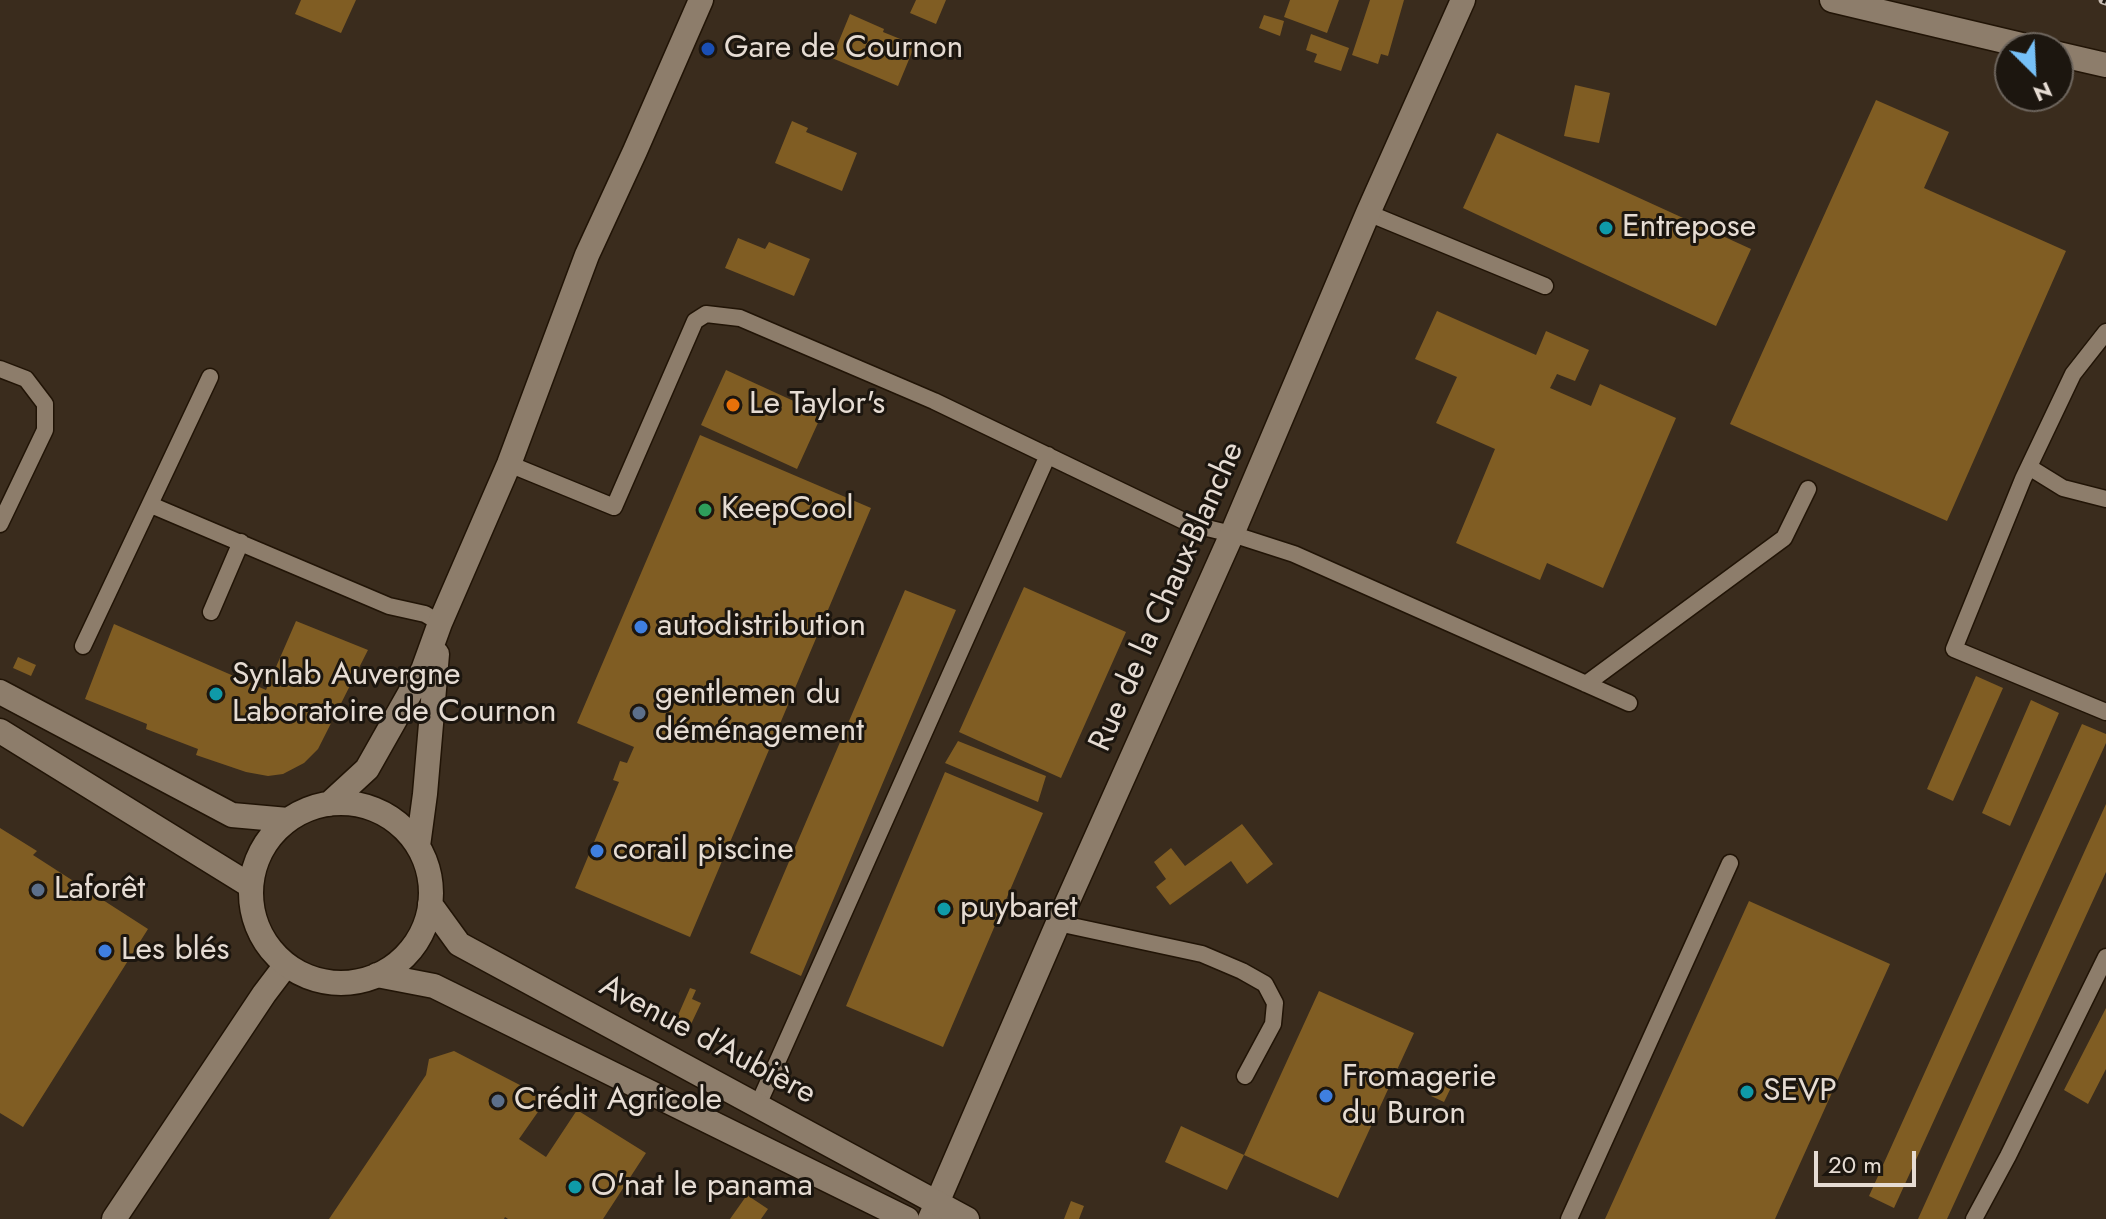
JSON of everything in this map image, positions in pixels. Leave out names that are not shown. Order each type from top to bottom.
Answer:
[{"type":"main road","points":[[329,804],[367,769],[423,670],[440,623],[509,464],[587,255],[701,0]]},
{"type":"main road","name":"Rue de la Chaux-Blanche","points":[[934,1211],[1463,0]]},
{"type":"main road","points":[[1832,0],[1994,38]]},
{"type":"main road","points":[[2074,58],[2106,65]]},
{"type":"main road","points":[[418,846],[440,623]]},
{"type":"main road","points":[[0,692],[232,815],[288,820]]},
{"type":"main road","points":[[0,731],[251,886]]},
{"type":"main road","points":[[329,804],[370,808],[405,830],[418,846],[430,884],[426,922],[412,946],[393,966],[377,975],[353,981],[313,979],[286,965],[259,930],[251,904],[255,867],[262,849],[274,833],[301,813],[329,804]]},
{"type":"main road","name":"Avenue d'Aubière","points":[[430,904],[459,944],[758,1105],[934,1211],[967,1219]]},
{"type":"main road","points":[[114,1219],[286,965]]},
{"type":"main road","points":[[377,975],[434,986],[907,1219]]},
{"type":"lane","points":[[1368,213],[1545,286]]},
{"type":"lane","points":[[509,464],[614,507],[695,321],[706,314],[740,318],[934,401],[1190,524],[1294,554],[1629,703]]},
{"type":"lane","points":[[2106,332],[2073,374],[2029,467],[1954,649],[2106,712]]},
{"type":"lane","points":[[0,369],[26,379],[45,404],[45,430],[0,524]]},
{"type":"lane","points":[[83,646],[210,377]]},
{"type":"lane","points":[[758,1105],[1048,455]]},
{"type":"lane","points":[[2029,467],[2063,488],[2106,499]]},
{"type":"lane","points":[[1586,684],[1784,538],[1808,489]]},
{"type":"lane","points":[[151,505],[389,606],[425,614],[440,623]]},
{"type":"lane","points":[[211,612],[241,542]]},
{"type":"lane","points":[[1569,1219],[1730,863]]},
{"type":"lane","points":[[1058,923],[1202,954],[1265,984],[1275,1003],[1273,1024],[1245,1076]]},
{"type":"lane","points":[[1974,1219],[2106,957]]},
{"type":"building","points":[[301,0],[356,0],[341,33],[295,14]]},
{"type":"building","points":[[916,0],[946,0],[936,24],[910,13]]},
{"type":"building","points":[[1290,0],[1339,0],[1327,33],[1284,17]]},
{"type":"building","points":[[1370,0],[1404,0],[1388,56],[1381,54],[1378,64],[1352,55]]},
{"type":"building","points":[[850,14],[915,45],[898,86],[832,58]]},
{"type":"building","points":[[1264,15],[1284,21],[1280,36],[1259,28]]},
{"type":"building","points":[[1311,34],[1349,48],[1341,71],[1314,62],[1317,54],[1306,50]]},
{"type":"building","points":[[1575,85],[1610,93],[1599,143],[1564,136]]},
{"type":"building","points":[[1876,100],[1949,132],[1924,188],[2066,251],[1947,521],[1730,424]]},
{"type":"building","points":[[792,121],[808,128],[806,132],[857,153],[842,191],[775,163]]},
{"type":"building","name":"Entrepose","points":[[1497,133],[1751,249],[1716,326],[1463,208]]},
{"type":"building","points":[[738,238],[765,249],[769,242],[810,259],[794,296],[725,268]]},
{"type":"building","points":[[1437,311],[1536,355],[1546,331],[1589,350],[1575,381],[1557,374],[1550,388],[1591,406],[1600,384],[1676,418],[1603,588],[1547,563],[1540,580],[1456,543],[1495,449],[1436,423],[1457,377],[1415,359]]},
{"type":"building","points":[[726,370],[822,414],[797,469],[701,425]]},
{"type":"building","points":[[700,435],[871,508],[690,937],[575,888],[619,782],[613,780],[620,761],[627,763],[634,747],[577,723]]},
{"type":"building","points":[[1024,587],[1126,632],[1061,778],[959,732]]},
{"type":"building","points":[[905,590],[956,610],[801,976],[750,953]]},
{"type":"building","name":"Synlab Auvergne Laboratoire de Cournon","points":[[296,621],[368,650],[318,749],[304,763],[283,774],[268,776],[246,772],[196,755],[198,749],[146,729],[147,724],[85,699],[114,624],[266,690]]},
{"type":"building","points":[[18,657],[36,665],[31,676],[13,668]]},
{"type":"building","points":[[1976,676],[2003,688],[1953,801],[1927,789]]},
{"type":"building","points":[[2031,700],[2059,713],[2010,826],[1982,813]]},
{"type":"building","points":[[2082,724],[2106,734],[2106,743],[1894,1208],[1869,1196]]},
{"type":"building","points":[[958,741],[1046,776],[1038,802],[945,763]]},
{"type":"building","name":"puybaret","points":[[945,772],[1043,813],[943,1047],[846,1006]]},
{"type":"building","points":[[2106,804],[2106,872],[1947,1219],[1918,1219]]},
{"type":"building","points":[[1242,824],[1273,864],[1247,884],[1231,861],[1170,905],[1156,887],[1166,879],[1154,862],[1171,848],[1185,866]]},
{"type":"building","points":[[0,828],[37,851],[33,855],[148,929],[23,1127],[0,1113]]},
{"type":"building","name":"SEVP","points":[[1749,901],[1890,964],[1775,1219],[1605,1219]]},
{"type":"building","points":[[690,988],[696,990],[692,999],[701,1003],[684,1039],[672,1029]]},
{"type":"building","points":[[1319,991],[1414,1033],[1338,1198],[1244,1155]]},
{"type":"building","points":[[2106,1008],[2106,1069],[2088,1104],[2064,1090]]},
{"type":"building","points":[[454,1051],[547,1099],[519,1139],[546,1157],[577,1110],[646,1153],[603,1219],[329,1219],[426,1075],[429,1059]]},
{"type":"building","points":[[1444,1070],[1457,1075],[1444,1102],[1431,1096]]},
{"type":"building","points":[[1181,1126],[1244,1155],[1227,1190],[1165,1162]]},
{"type":"building","points":[[747,1195],[768,1209],[761,1219],[730,1219]]},
{"type":"building","points":[[1071,1201],[1084,1206],[1079,1219],[1064,1219]]},
{"type":"place","name":"Gare de Cournon","points":[[708,49]]},
{"type":"place","name":"Entrepose","points":[[1606,228]]},
{"type":"place","name":"Le Taylor's","points":[[733,405]]},
{"type":"place","name":"KeepCool","points":[[705,510]]},
{"type":"place","name":"autodistribution","points":[[641,627]]},
{"type":"place","name":"Synlab Auvergne Laboratoire de Cournon","points":[[216,694]]},
{"type":"place","name":"gentlemen du déménagement","points":[[639,713]]},
{"type":"place","name":"corail piscine","points":[[597,851]]},
{"type":"place","name":"Laforêt","points":[[38,890]]},
{"type":"place","name":"puybaret","points":[[944,909]]},
{"type":"place","name":"Les blés","points":[[105,951]]},
{"type":"place","name":"SEVP","points":[[1747,1092]]},
{"type":"place","name":"Fromagerie du Buron","points":[[1326,1096]]},
{"type":"place","name":"Crédit Agricole","points":[[498,1101]]},
{"type":"place","name":"O'nat le panama","points":[[575,1187]]}]
